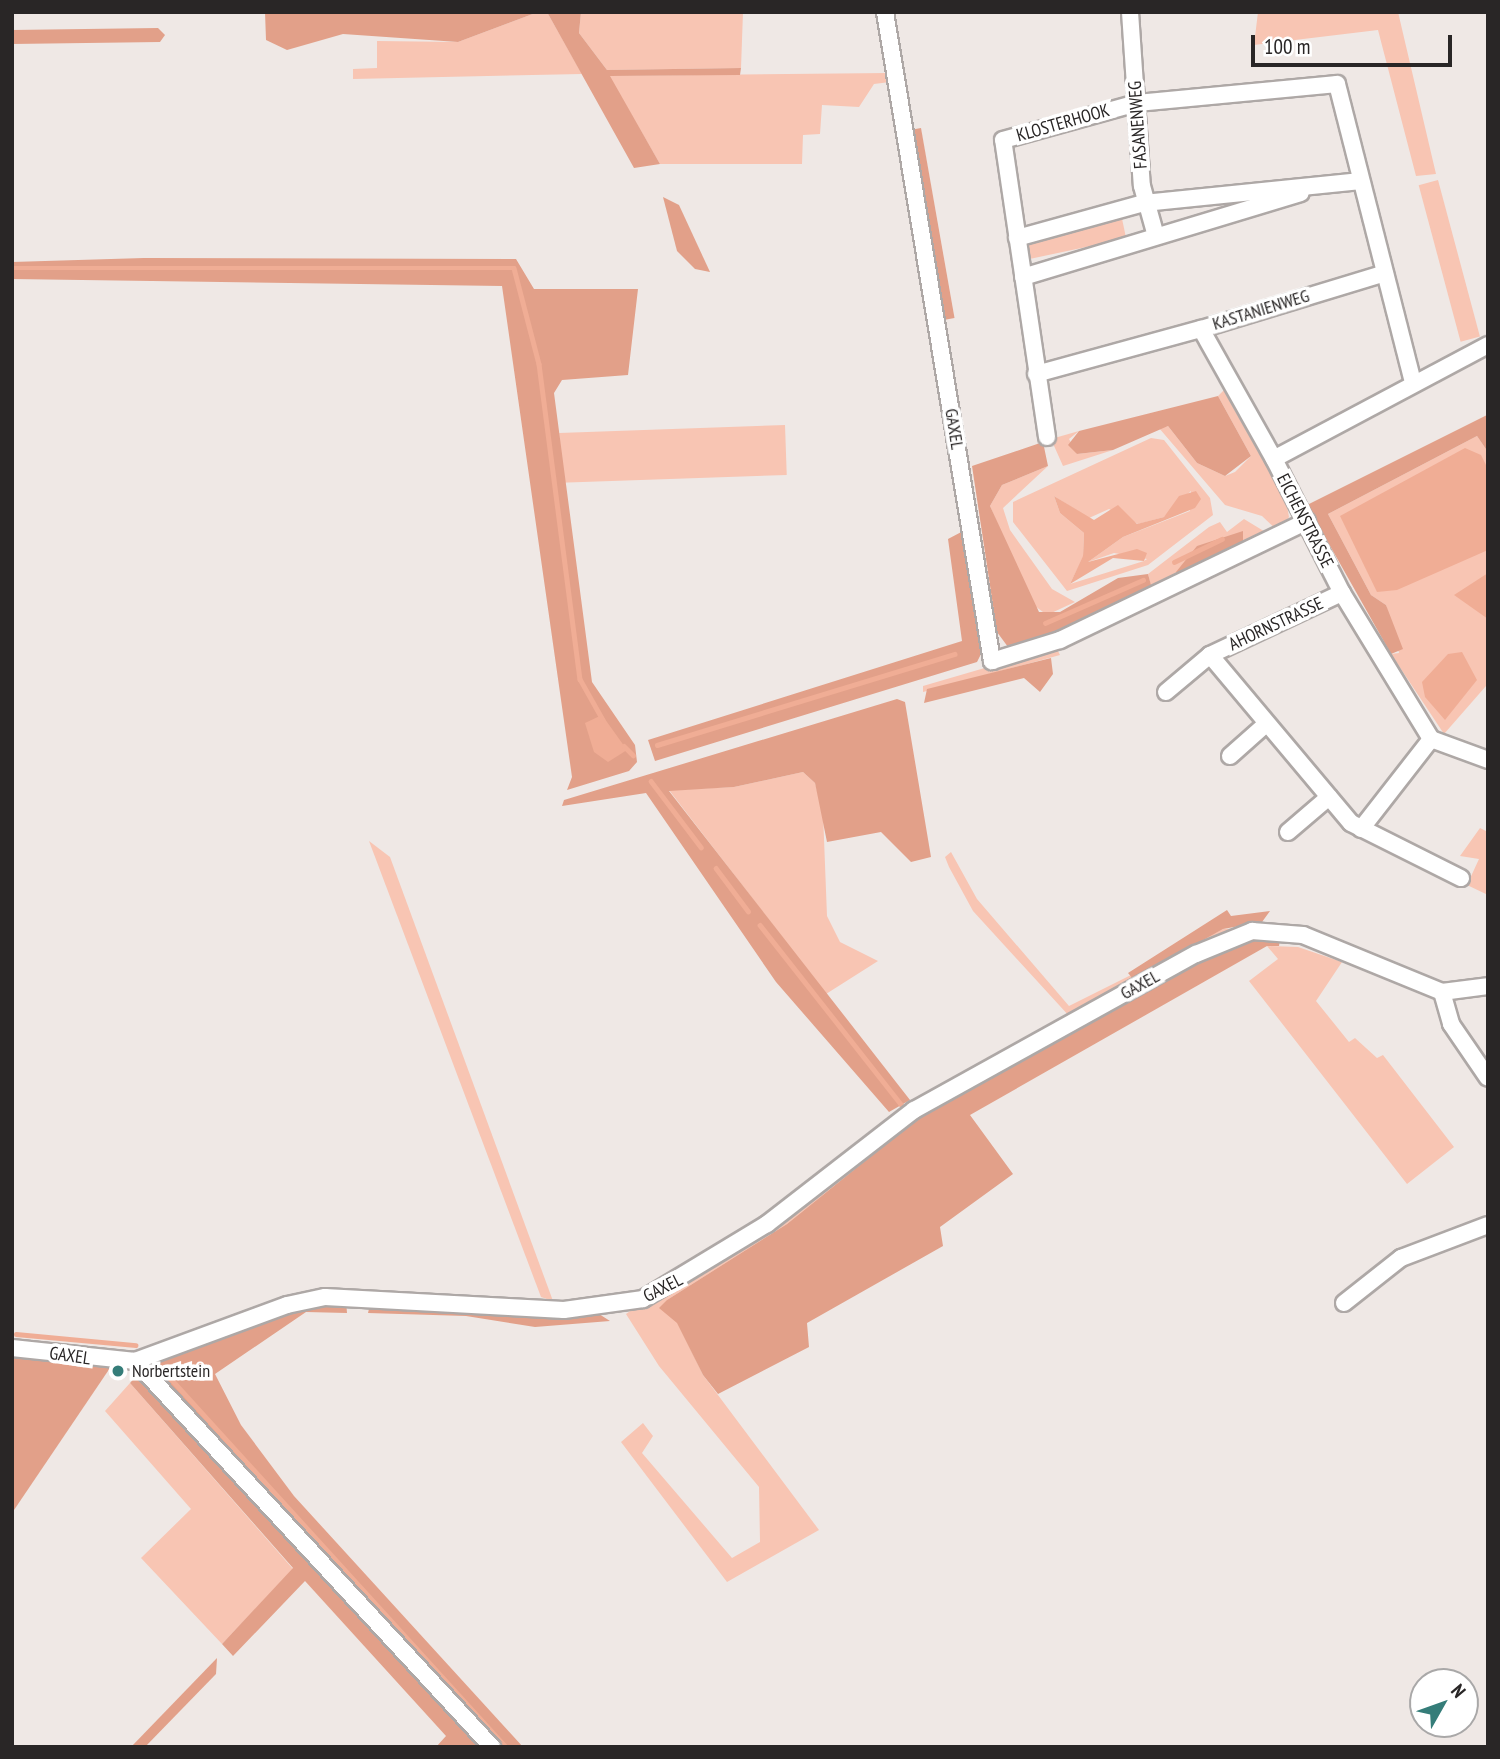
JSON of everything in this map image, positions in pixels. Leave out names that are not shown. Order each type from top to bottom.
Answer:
[{"type":"street","name":"GAXEL","points":[[885,12],[992,661],[1060,640],[1167,591],[1307,521]]},
{"type":"street","name":"FASANENWEG","points":[[1130,12],[1144,203],[1156,236]]},
{"type":"street","points":[[1137,103],[1336,85],[1413,383]]},
{"type":"street","name":"KLOSTERHOOK","points":[[1047,437],[1003,140],[1137,103]]},
{"type":"street","points":[[1017,237],[1144,203],[1361,181]]},
{"type":"street","points":[[1023,276],[1330,183]]},
{"type":"street","name":"KASTANIENWEG","points":[[1274,459],[1201,328],[1385,273]]},
{"type":"street","points":[[1036,374],[1201,328]]},
{"type":"street","name":"EICHENSTRASSE","points":[[1431,739],[1342,593],[1274,459],[1488,345]]},
{"type":"street","name":"AHORNSTRASSE","points":[[1166,692],[1210,655],[1342,593]]},
{"type":"street","name":"AHORNSTRASSE","points":[[1210,655],[1266,724],[1361,830],[1461,878]]},
{"type":"street","points":[[1230,756],[1266,724]]},
{"type":"street","points":[[1361,830],[1431,739],[1488,760]]},
{"type":"street","points":[[1288,832],[1329,797]]},
{"type":"street","name":"GAXEL","points":[[12,1348],[135,1361],[287,1305],[325,1297],[564,1310],[643,1299],[767,1224],[914,1110],[1229,940],[1283,929],[1442,992]]},
{"type":"street","points":[[1488,986],[1442,992],[1451,1024],[1488,1078]]},
{"type":"street","points":[[1344,1303],[1401,1258],[1488,1225]]},
{"type":"street","points":[[135,1361],[492,1747]]},
{"type":"shaded area","points":[[265,12],[538,12],[458,42],[343,34],[287,50],[266,40]]},
{"type":"shaded area","points":[[538,12],[547,12],[582,74],[353,79],[353,69],[377,68],[377,41],[458,42]]},
{"type":"shaded area","points":[[547,12],[581,12],[579,33],[607,70],[741,68],[740,75],[610,76],[660,164],[634,168]]},
{"type":"shaded area","points":[[581,12],[743,12],[741,68],[607,70],[579,33]]},
{"type":"shaded area","points":[[1258,12],[1398,12],[1436,174],[1416,176],[1378,30],[1254,45]]},
{"type":"shaded area","points":[[158,28],[165,35],[160,42],[12,44],[12,30]]},
{"type":"shaded area","points":[[888,73],[890,82],[874,84],[859,107],[822,105],[820,134],[803,135],[802,164],[660,164],[609,76]]},
{"type":"shaded area","points":[[921,128],[955,318],[944,320],[910,130]]},
{"type":"shaded area","points":[[1438,180],[1480,336],[1461,342],[1419,185]]},
{"type":"shaded area","points":[[663,197],[679,205],[710,272],[695,269],[677,251]]},
{"type":"shaded area","points":[[1121,214],[1126,238],[1028,259],[1023,235]]},
{"type":"shaded area","points":[[144,258],[516,259],[534,289],[638,289],[628,375],[562,380],[554,393],[592,682],[635,745],[637,762],[629,771],[567,790],[572,777],[502,286],[12,279],[12,262]]},
{"type":"shaded area","points":[[1224,390],[1285,495],[1289,517],[1279,532],[1262,516],[1225,505],[1159,428],[1168,426],[1197,463],[1225,476],[1235,472],[1251,456],[1218,396]]},
{"type":"shaded area","points":[[1218,396],[1251,456],[1225,476],[1197,463],[1168,426],[1113,450],[1077,454],[1068,445],[1079,431]]},
{"type":"shaded area","points":[[1487,415],[1488,452],[1477,436],[1328,514],[1371,595],[1386,605],[1403,649],[1391,654],[1307,505]]},
{"type":"shaded area","points":[[785,425],[787,475],[561,483],[559,433]]},
{"type":"shaded area","points":[[1079,431],[1069,439],[1077,454],[1113,450],[1063,466],[1051,439]]},
{"type":"shaded area","points":[[1477,436],[1488,452],[1488,669],[1486,686],[1444,734],[1391,654],[1399,653],[1386,605],[1371,595],[1328,514]]},
{"type":"shaded area","points":[[1151,438],[1164,440],[1210,498],[1213,515],[1148,565],[1067,591],[1013,522],[1013,502]],"holes":[[[1191,491],[1190,511],[1123,537],[1088,562],[1114,553],[1147,559],[1144,561],[1070,584],[1083,557],[1084,533],[1060,513],[1054,496],[1089,518],[1109,509],[1138,524],[1164,517]]]},
{"type":"shaded area","points":[[1043,442],[1048,466],[1002,485],[990,506],[1039,612],[1060,612],[1118,578],[1148,574],[1151,585],[1056,636],[1008,647],[997,632],[972,466]]},
{"type":"shaded area","points":[[1465,448],[1481,455],[1488,469],[1488,550],[1397,590],[1377,592],[1340,516]]},
{"type":"shaded area","points":[[1048,466],[1003,508],[1010,530],[1052,589],[1075,602],[1047,615],[1031,603],[990,506],[1002,485]]},
{"type":"shaded area","points":[[1196,491],[1201,499],[1195,508],[1123,537],[1088,562],[1137,549],[1147,553],[1144,561],[1113,558],[1070,584],[1083,556],[1084,533],[1060,513],[1054,496],[1094,520],[1118,505],[1137,524],[1164,517],[1179,496]]},
{"type":"shaded area","points":[[1244,519],[1267,533],[1139,593],[1151,586],[1148,574],[1209,527],[1220,522],[1227,532]]},
{"type":"shaded area","points":[[967,529],[984,648],[977,662],[655,761],[648,740],[962,641],[948,539]]},
{"type":"shaded area","points":[[1243,531],[1243,549],[1181,577],[1176,572],[1197,546]]},
{"type":"shaded area","points":[[1488,573],[1488,619],[1454,595]]},
{"type":"shaded area","points":[[1056,647],[1060,655],[923,692],[923,686]]},
{"type":"shaded area","points":[[1462,652],[1477,680],[1445,720],[1425,697],[1422,682],[1448,654]]},
{"type":"shaded area","points":[[1051,658],[1053,674],[1040,692],[1024,678],[924,703],[927,689]]},
{"type":"shaded area","points":[[897,699],[905,702],[931,857],[911,862],[881,832],[827,842],[815,783],[803,772],[734,787],[669,791],[910,1100],[889,1112],[776,982],[646,793],[562,806],[564,800]]},
{"type":"shaded area","points":[[602,715],[627,750],[608,762],[594,752],[585,723]]},
{"type":"shaded area","points":[[803,772],[815,783],[823,813],[827,916],[840,942],[878,961],[826,994],[669,790],[734,787]]},
{"type":"shaded area","points":[[1480,828],[1488,832],[1488,895],[1467,885],[1479,859],[1460,856]]},
{"type":"shaded area","points":[[369,841],[390,857],[553,1301],[541,1297]]},
{"type":"shaded area","points":[[951,852],[977,899],[1069,1006],[1223,929],[1262,927],[1070,1017],[973,911],[945,857]]},
{"type":"shaded area","points":[[1227,910],[1231,916],[1270,911],[1262,922],[1223,929],[1133,979],[1128,973]]},
{"type":"shaded area","points":[[1281,933],[1279,946],[1267,946],[970,1115],[1013,1174],[940,1227],[943,1246],[807,1323],[809,1347],[718,1394],[703,1375],[677,1323],[659,1308],[667,1300],[787,1224],[907,1127],[905,1121],[1231,943]]},
{"type":"shaded area","points":[[1267,946],[1298,947],[1342,962],[1316,1001],[1349,1042],[1355,1038],[1377,1058],[1383,1055],[1454,1147],[1407,1184],[1249,981],[1278,959]]},
{"type":"shaded area","points":[[905,1121],[907,1127],[787,1224],[667,1300],[703,1375],[819,1530],[727,1582],[621,1442],[643,1423],[653,1436],[642,1453],[732,1558],[760,1542],[759,1487],[659,1366],[626,1314]]},
{"type":"shaded area","points":[[346,1300],[347,1313],[306,1312],[215,1374],[241,1425],[294,1496],[523,1747],[496,1747],[153,1372],[156,1360],[272,1314]]},
{"type":"shaded area","points":[[371,1300],[599,1314],[610,1321],[535,1327],[466,1316],[368,1313]]},
{"type":"shaded area","points":[[12,1355],[110,1368],[12,1513]]},
{"type":"shaded area","points":[[139,1373],[373,1632],[484,1747],[436,1747],[446,1736],[305,1581],[233,1656],[222,1644],[293,1568],[130,1383]]},
{"type":"shaded area","points":[[130,1383],[293,1569],[222,1644],[141,1558],[191,1509],[105,1411]]},
{"type":"shaded area","points":[[217,1658],[216,1674],[145,1747],[131,1747]]},
{"type":"waterway","points":[[12,268],[514,268],[539,364],[580,679],[603,720]]},
{"type":"waterway","points":[[1174,562],[1222,539]]},
{"type":"waterway","points":[[1045,623],[1143,580]]},
{"type":"waterway","points":[[657,745],[954,654]]},
{"type":"waterway","points":[[624,746],[633,755]]},
{"type":"waterway","points":[[651,781],[701,847]]},
{"type":"waterway","points":[[716,868],[748,911]]},
{"type":"waterway","points":[[760,925],[901,1104]]},
{"type":"waterway","points":[[16,1334],[135,1345]]},
{"type":"waterway","points":[[162,1369],[506,1747]]},
{"type":"place","name":"Norbertstein","points":[[118,1371]]}]
